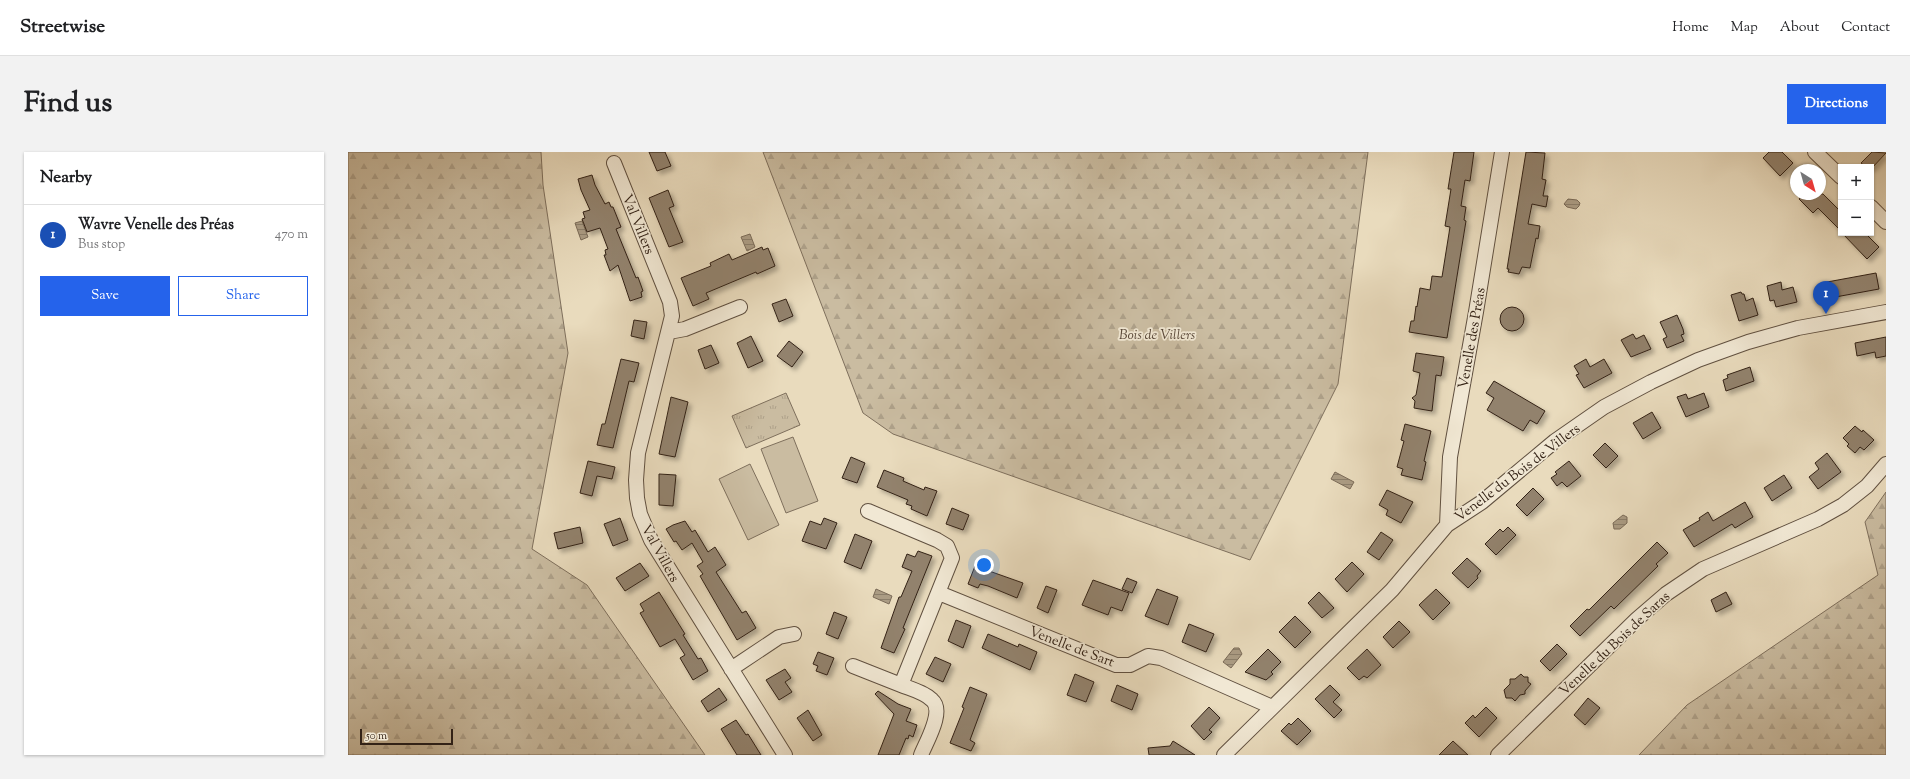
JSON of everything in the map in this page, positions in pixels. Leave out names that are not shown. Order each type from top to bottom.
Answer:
[{"type":"street","name":"Venelle des Préas","points":[[1447,524],[1450,458],[1502,152]]},
{"type":"street","points":[[1815,152],[1838,174]]},
{"type":"street","name":"Val Villers","points":[[614,163],[670,302],[672,316],[638,453],[636,480],[640,514],[651,540],[785,755]]},
{"type":"street","points":[[1874,210],[1886,222]]},
{"type":"street","points":[[669,332],[685,329],[740,307]]},
{"type":"street","name":"Venelle du Bois de Villers","points":[[1224,755],[1392,590],[1447,524],[1482,502],[1555,441],[1604,407],[1651,382],[1698,360],[1748,342],[1798,328],[1886,312]]},
{"type":"street","name":"Venelle du Bois de Saras","points":[[1498,755],[1637,619],[1666,594],[1703,569],[1818,519],[1843,505],[1867,486],[1886,464]]},
{"type":"street","points":[[868,511],[947,546],[951,552],[952,558],[939,593],[901,685]]},
{"type":"street","name":"Venelle de Sart","points":[[939,593],[1116,665],[1130,666],[1148,656],[1161,658],[1272,707]]},
{"type":"street","points":[[730,669],[779,637],[794,634]]},
{"type":"street","points":[[853,666],[927,696],[933,700],[937,708],[937,717],[921,755]]},
{"type":"green space","points":[[348,152],[541,152],[543,185],[568,353],[532,549],[587,585],[705,755],[348,755]]},
{"type":"green space","name":"Bois de Villers","points":[[763,152],[1368,152],[1338,384],[1250,560],[893,434],[863,413]]},
{"type":"green space","points":[[786,393],[800,425],[746,448],[732,416]]},
{"type":"green space","points":[[793,437],[818,501],[786,513],[761,449]]},
{"type":"green space","points":[[750,464],[779,525],[748,540],[719,479]]},
{"type":"green space","points":[[1886,492],[1886,755],[1639,755],[1687,705],[1878,575],[1865,522]]},
{"type":"shaded area","points":[[1568,199],[1577,200],[1580,203],[1579,206],[1576,209],[1567,207],[1564,204]]},
{"type":"shaded area","points":[[582,221],[588,237],[581,240],[575,223]]},
{"type":"shaded area","points":[[750,234],[755,247],[747,251],[741,237]]},
{"type":"shaded area","points":[[1335,472],[1354,482],[1350,489],[1331,479]]},
{"type":"shaded area","points":[[1623,515],[1627,517],[1627,523],[1620,529],[1614,529],[1613,523]]},
{"type":"shaded area","points":[[876,589],[892,596],[889,604],[873,597]]},
{"type":"shaded area","points":[[1234,648],[1239,648],[1242,654],[1231,668],[1223,662]]},
{"type":"building","points":[[649,152],[665,152],[671,166],[657,171]]},
{"type":"building","points":[[1454,152],[1474,152],[1470,181],[1465,180],[1461,206],[1466,207],[1464,220],[1466,221],[1447,338],[1409,332],[1411,321],[1414,321],[1420,288],[1430,290],[1432,276],[1442,277],[1450,227],[1445,226],[1451,189],[1448,189]]},
{"type":"building","points":[[1526,152],[1545,153],[1542,179],[1546,180],[1543,196],[1548,196],[1546,207],[1532,204],[1528,224],[1540,226],[1538,239],[1536,238],[1530,268],[1522,267],[1519,274],[1508,272],[1509,269],[1507,269]]},
{"type":"building","points":[[1769,152],[1782,152],[1793,163],[1790,164],[1790,166],[1780,176],[1763,158]]},
{"type":"building","points":[[1872,152],[1886,153],[1874,166],[1874,164],[1861,163]]},
{"type":"building","points":[[592,175],[595,185],[605,204],[609,202],[611,207],[613,207],[621,227],[616,229],[636,278],[638,277],[643,291],[641,292],[642,297],[630,301],[618,265],[610,271],[604,255],[606,255],[605,250],[608,249],[600,228],[587,232],[582,219],[585,218],[583,212],[590,210],[578,179]]},
{"type":"building","points":[[668,190],[674,206],[669,208],[683,242],[669,247],[649,198]]},
{"type":"building","points":[[1826,197],[1838,209],[1838,228],[1818,208],[1813,213],[1800,200],[1826,200]]},
{"type":"building","points":[[1845,236],[1868,236],[1879,247],[1867,259]]},
{"type":"building","points":[[762,247],[763,250],[768,248],[775,266],[757,274],[756,272],[706,293],[709,299],[693,306],[681,278],[711,266],[710,263],[729,254],[732,260]]},
{"type":"building","points":[[1876,273],[1879,289],[1830,298],[1827,282]]},
{"type":"building","points":[[1781,282],[1782,290],[1793,287],[1797,302],[1776,307],[1774,300],[1770,301],[1767,286]]},
{"type":"building","points":[[1741,292],[1744,294],[1746,301],[1753,298],[1758,315],[1739,321],[1731,295]]},
{"type":"building","points":[[786,299],[793,316],[779,322],[772,304]]},
{"type":"building","points":[[1512,307],[1521,310],[1524,319],[1521,328],[1512,331],[1503,328],[1500,319],[1503,310]]},
{"type":"building","points":[[1677,315],[1683,329],[1684,334],[1681,335],[1684,341],[1667,348],[1663,339],[1667,337],[1660,322]]},
{"type":"building","points":[[634,320],[647,322],[644,339],[631,336]]},
{"type":"building","points":[[1633,334],[1636,339],[1644,335],[1651,349],[1631,357],[1621,340]]},
{"type":"building","points":[[751,336],[763,361],[748,368],[737,343]]},
{"type":"building","points":[[1886,337],[1886,356],[1876,358],[1875,352],[1857,356],[1855,343]]},
{"type":"building","points":[[789,341],[803,352],[792,367],[777,356]]},
{"type":"building","points":[[711,345],[719,363],[705,369],[698,350]]},
{"type":"building","points":[[1416,353],[1444,357],[1441,376],[1436,375],[1432,411],[1414,408],[1415,401],[1412,398],[1416,395],[1420,373],[1413,371]]},
{"type":"building","points":[[621,359],[639,363],[634,382],[629,381],[613,448],[597,445],[602,424],[605,424]]},
{"type":"building","points":[[1586,359],[1590,367],[1604,359],[1612,373],[1584,388],[1576,375],[1579,374],[1574,366]]},
{"type":"building","points":[[1750,367],[1754,381],[1726,391],[1723,380],[1728,378],[1727,375]]},
{"type":"building","points":[[1494,381],[1545,411],[1537,424],[1530,420],[1523,431],[1487,410],[1494,398],[1486,393]]},
{"type":"building","points":[[1704,393],[1709,407],[1686,417],[1677,397],[1686,394],[1688,399]]},
{"type":"building","points":[[671,397],[688,402],[675,457],[659,454]]},
{"type":"building","points":[[1652,412],[1661,428],[1643,439],[1633,423]]},
{"type":"building","points":[[1405,424],[1431,431],[1424,461],[1426,462],[1422,480],[1401,475],[1403,469],[1397,467],[1404,441],[1401,440]]},
{"type":"building","points":[[1855,426],[1862,432],[1863,430],[1874,440],[1864,450],[1860,447],[1855,453],[1847,446],[1849,444],[1843,438]]},
{"type":"building","points":[[1605,443],[1618,456],[1606,468],[1593,455]]},
{"type":"building","points":[[1827,453],[1841,472],[1818,489],[1809,477],[1819,469],[1815,463]]},
{"type":"building","points":[[851,457],[865,463],[857,483],[842,478]]},
{"type":"building","points":[[588,461],[615,467],[612,479],[597,476],[592,496],[580,493]]},
{"type":"building","points":[[1569,461],[1581,476],[1567,487],[1562,482],[1557,486],[1551,478],[1557,474],[1555,472]]},
{"type":"building","points":[[884,470],[904,478],[903,481],[924,490],[925,487],[937,491],[927,516],[911,509],[912,506],[906,504],[908,500],[877,487]]},
{"type":"building","points":[[659,474],[676,475],[673,506],[659,505]]},
{"type":"building","points":[[1784,475],[1792,488],[1772,501],[1764,488]]},
{"type":"building","points":[[1533,488],[1544,499],[1527,516],[1516,505]]},
{"type":"building","points":[[1387,490],[1413,502],[1401,523],[1386,515],[1388,510],[1379,505]]},
{"type":"building","points":[[1745,502],[1753,517],[1735,528],[1732,524],[1694,547],[1683,530],[1700,520],[1699,518],[1708,512],[1713,521]]},
{"type":"building","points":[[952,508],[969,515],[963,530],[946,524]]},
{"type":"building","points":[[620,518],[628,540],[613,546],[604,524]]},
{"type":"building","points":[[824,518],[837,523],[826,549],[802,541],[810,521],[821,525]]},
{"type":"building","points":[[685,521],[692,532],[695,530],[708,552],[715,547],[726,565],[716,572],[742,613],[746,611],[756,628],[737,640],[700,576],[703,574],[697,566],[703,562],[692,543],[682,550],[676,541],[674,542],[666,529]]},
{"type":"building","points":[[580,527],[583,543],[558,549],[554,533]]},
{"type":"building","points":[[1508,527],[1516,535],[1496,555],[1485,544],[1500,529],[1503,532]]},
{"type":"building","points":[[1381,532],[1393,540],[1379,560],[1367,552]]},
{"type":"building","points":[[855,534],[872,541],[861,569],[844,562]]},
{"type":"building","points":[[1657,542],[1668,553],[1656,564],[1658,566],[1614,609],[1611,606],[1580,636],[1570,626],[1587,609],[1589,610]]},
{"type":"building","points":[[918,551],[932,556],[903,628],[905,629],[894,653],[881,648],[899,597],[901,597],[912,571],[902,567],[907,554],[915,557]]},
{"type":"building","points":[[1467,558],[1481,571],[1477,576],[1478,578],[1468,588],[1452,573]]},
{"type":"building","points":[[1352,562],[1364,574],[1347,592],[1335,579]]},
{"type":"building","points":[[640,563],[649,576],[625,591],[616,578]]},
{"type":"building","points":[[975,566],[1023,583],[1017,598],[988,586],[980,584],[978,588],[968,584]]},
{"type":"building","points":[[1127,578],[1137,582],[1132,593],[1122,589]]},
{"type":"building","points":[[1093,580],[1129,593],[1122,611],[1111,607],[1108,615],[1082,605]]},
{"type":"building","points":[[1046,586],[1057,590],[1048,613],[1037,608]]},
{"type":"building","points":[[1157,589],[1178,597],[1168,625],[1145,616]]},
{"type":"building","points":[[1436,589],[1450,603],[1433,620],[1419,605]]},
{"type":"building","points":[[659,592],[685,634],[683,635],[698,659],[701,658],[708,671],[693,680],[680,658],[685,655],[675,639],[660,647],[640,613],[644,611],[640,604]]},
{"type":"building","points":[[1319,592],[1334,608],[1322,618],[1308,603]]},
{"type":"building","points":[[1726,592],[1732,604],[1716,612],[1711,600]]},
{"type":"building","points":[[834,612],[847,617],[838,639],[826,634]]},
{"type":"building","points":[[1295,616],[1311,632],[1295,648],[1279,632]]},
{"type":"building","points":[[956,620],[971,626],[963,648],[948,641]]},
{"type":"building","points":[[1399,621],[1410,632],[1393,648],[1383,637]]},
{"type":"building","points":[[1189,624],[1214,634],[1206,652],[1182,642]]},
{"type":"building","points":[[988,634],[1018,647],[1019,644],[1037,652],[1030,670],[982,648]]},
{"type":"building","points":[[1557,644],[1567,654],[1550,671],[1540,661]]},
{"type":"building","points":[[1268,649],[1281,662],[1271,672],[1273,674],[1266,680],[1245,672]]},
{"type":"building","points":[[1367,649],[1381,665],[1367,678],[1364,676],[1359,680],[1347,668]]},
{"type":"building","points":[[818,652],[834,658],[827,675],[816,671],[818,666],[813,664]]},
{"type":"building","points":[[935,657],[951,664],[943,682],[926,674]]},
{"type":"building","points":[[785,669],[791,678],[785,682],[792,692],[779,700],[766,680]]},
{"type":"building","points":[[1075,674],[1094,682],[1086,702],[1067,695]]},
{"type":"building","points":[[1521,674],[1524,677],[1528,677],[1528,682],[1531,684],[1525,691],[1525,694],[1520,695],[1515,701],[1512,698],[1506,698],[1504,690],[1510,684],[1510,679],[1515,679]]},
{"type":"building","points":[[1117,685],[1138,694],[1132,710],[1111,701]]},
{"type":"building","points":[[1330,685],[1340,695],[1333,702],[1342,710],[1334,718],[1315,699]]},
{"type":"building","points":[[970,687],[987,694],[970,740],[975,743],[971,751],[950,743],[964,708],[962,707]]},
{"type":"building","points":[[719,688],[727,700],[708,712],[701,701]]},
{"type":"building","points":[[878,691],[898,704],[911,709],[906,721],[917,725],[913,737],[909,735],[908,739],[906,738],[899,755],[878,755],[894,714],[875,694]]},
{"type":"building","points":[[1588,698],[1600,708],[1585,725],[1574,715]]},
{"type":"building","points":[[1209,707],[1220,718],[1209,730],[1212,732],[1204,740],[1191,726]]},
{"type":"building","points":[[1486,707],[1497,718],[1479,737],[1465,723],[1473,715],[1475,718]]},
{"type":"building","points":[[808,710],[822,735],[813,741],[797,718]]},
{"type":"building","points":[[1298,718],[1311,731],[1297,745],[1281,731],[1289,723],[1291,725]]},
{"type":"building","points":[[736,720],[746,735],[748,734],[761,755],[737,755],[721,729]]},
{"type":"building","points":[[1173,741],[1195,755],[1149,755],[1148,748],[1170,746]]},
{"type":"building","points":[[1453,741],[1468,755],[1439,755]]},
{"type":"place","name":"Wavre Venelle des Préas","points":[[1826,314]]}]
